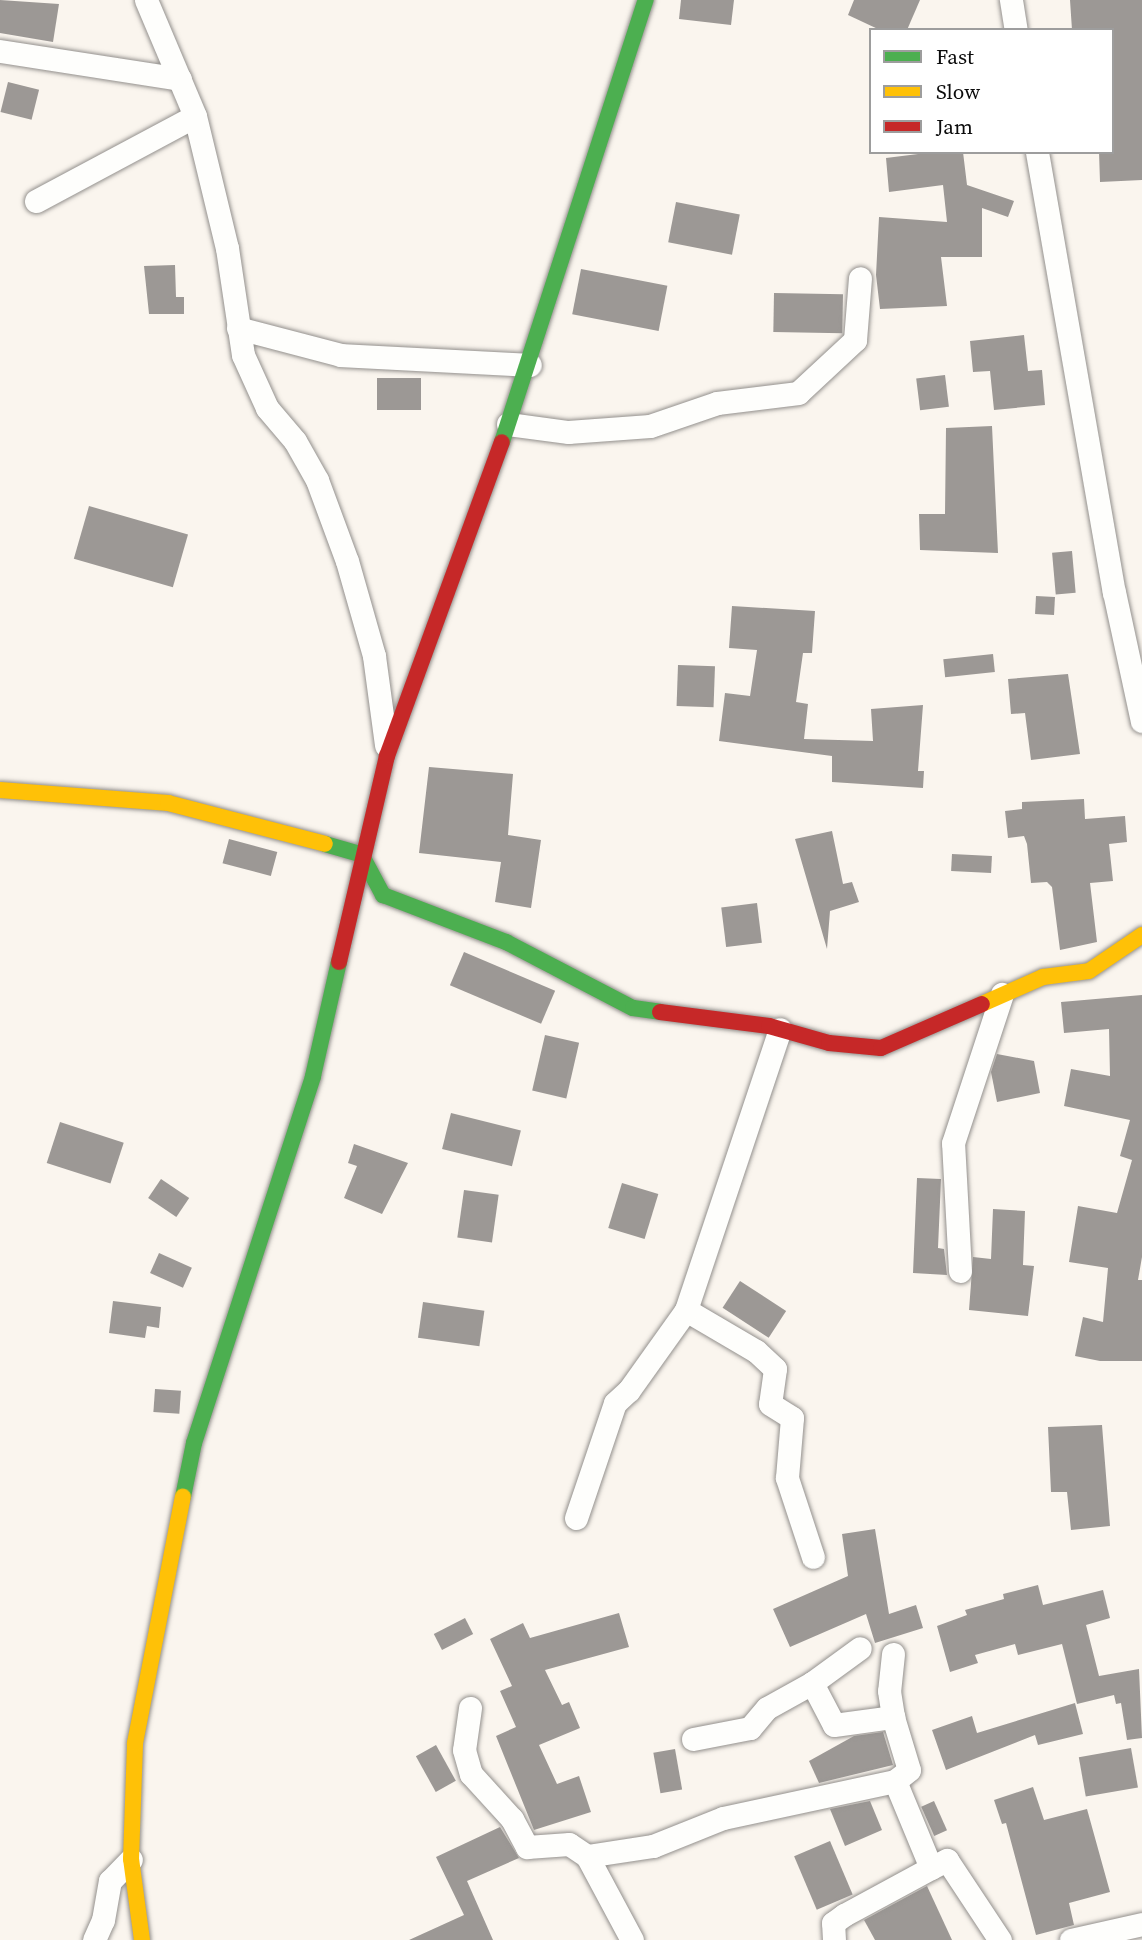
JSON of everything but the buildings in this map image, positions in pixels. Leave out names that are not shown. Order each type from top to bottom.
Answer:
[{"type":"street","points":[[146,0],[195,117],[227,248],[243,355],[267,408],[295,441],[317,480],[347,561],[374,656],[387,756]]},
{"type":"street","points":[[142,1940],[131,1859],[135,1743],[194,1443],[313,1076],[361,854],[387,756],[530,365],[646,0]]},
{"type":"street","points":[[1011,0],[1016,28]]},
{"type":"street","points":[[0,51],[180,79]]},
{"type":"street","points":[[36,201],[195,117]]},
{"type":"street","points":[[1037,154],[1114,592],[1142,721]]},
{"type":"street","points":[[508,424],[568,432],[650,426],[717,403],[798,393],[855,340],[860,278]]},
{"type":"street","points":[[238,328],[341,355],[530,365]]},
{"type":"street","points":[[0,790],[169,803],[361,854],[383,895],[506,942],[633,1007],[780,1029],[829,1043],[881,1048],[1043,977],[1090,971],[1142,935]]},
{"type":"street","points":[[960,1271],[953,1143],[1002,994]]},
{"type":"street","points":[[576,1518],[615,1404],[629,1390],[686,1310],[780,1029]]},
{"type":"street","points":[[686,1310],[756,1351],[775,1369],[770,1404],[792,1418],[787,1478],[813,1557]]},
{"type":"street","points":[[692,1739],[750,1728],[767,1708],[812,1683],[860,1648]]},
{"type":"street","points":[[587,1856],[653,1846],[723,1818],[895,1781],[909,1770],[892,1717],[889,1691],[893,1654]]},
{"type":"street","points":[[812,1683],[834,1725],[892,1717]]},
{"type":"street","points":[[470,1708],[464,1751],[471,1774],[512,1819],[527,1847],[569,1844],[587,1856],[632,1940]]},
{"type":"street","points":[[895,1781],[931,1868]]},
{"type":"street","points":[[93,1940],[103,1920],[110,1881],[131,1859]]},
{"type":"street","points":[[834,1940],[833,1923],[844,1915],[947,1860],[1000,1940]]},
{"type":"street","points":[[1071,1940],[1142,1924]]},
{"type":"traffic: fast","points":[[502,442],[646,0]]},
{"type":"traffic: fast","points":[[325,844],[361,854],[383,895],[506,942],[633,1008],[660,1012]]},
{"type":"traffic: fast","points":[[183,1497],[194,1443],[313,1076],[339,962]]},
{"type":"traffic: slow","points":[[0,790],[168,803],[325,844]]},
{"type":"traffic: slow","points":[[982,1004],[1043,977],[1089,971],[1142,935]]},
{"type":"traffic: slow","points":[[142,1940],[131,1859],[135,1743],[183,1497]]},
{"type":"traffic: jam","points":[[339,962],[387,756],[502,442]]},
{"type":"traffic: jam","points":[[660,1012],[769,1026],[829,1043],[881,1048],[982,1004]]}]
